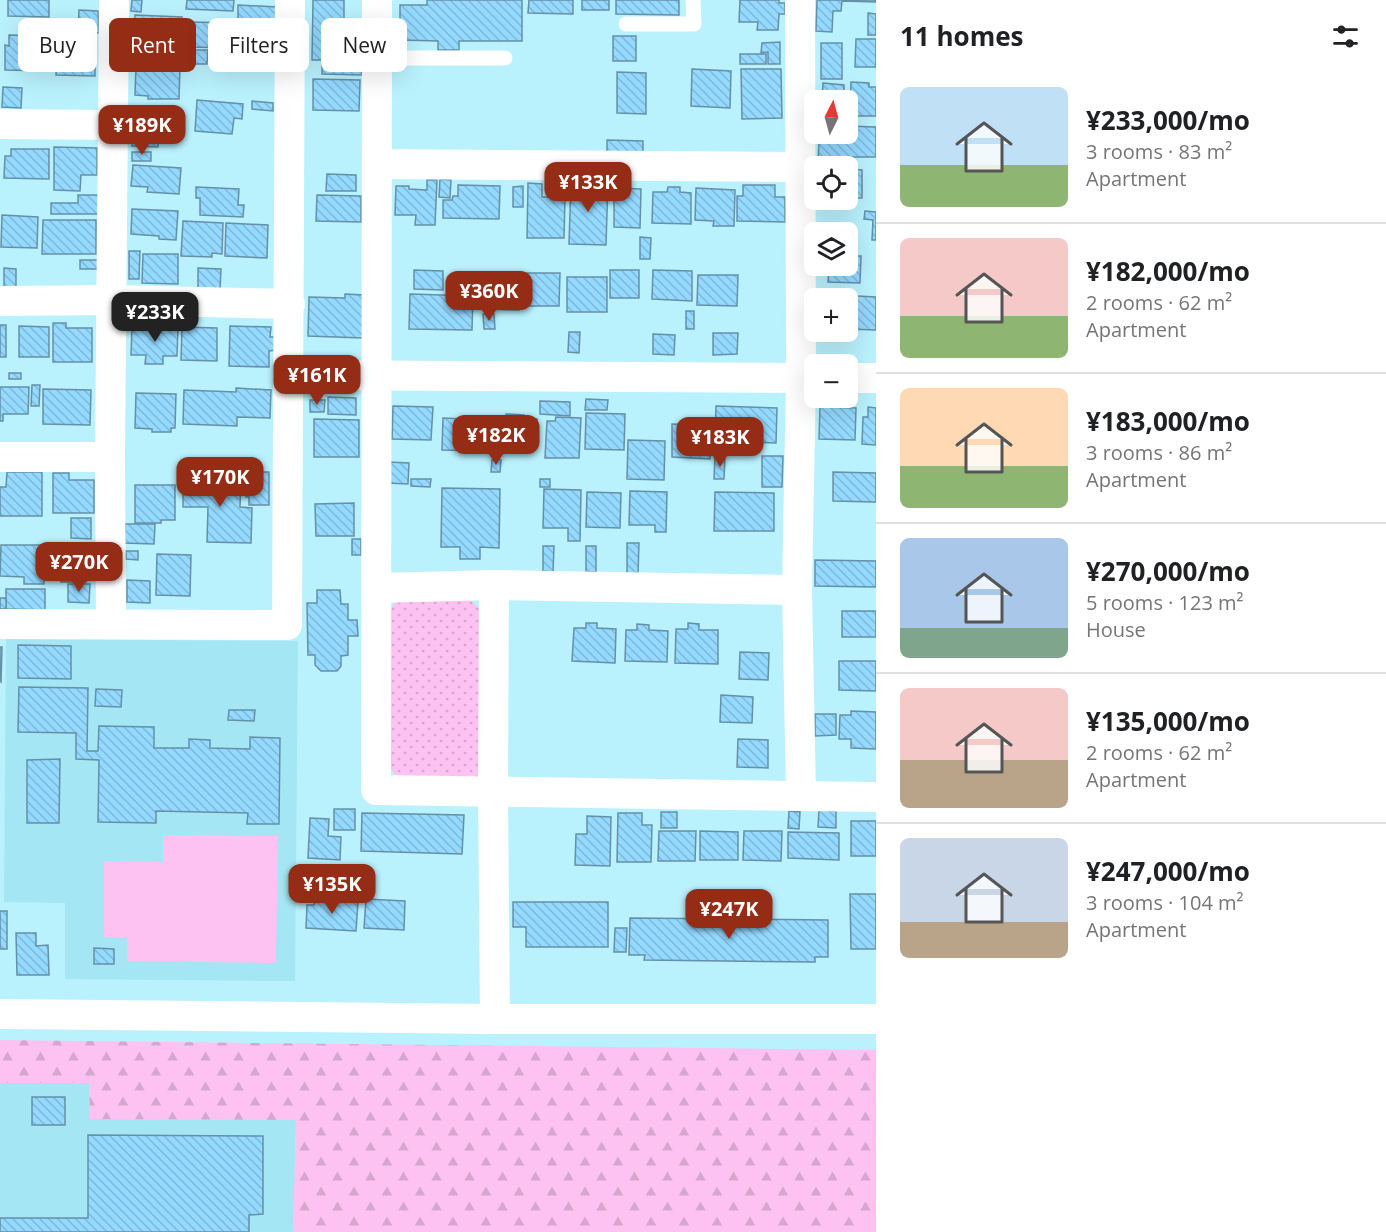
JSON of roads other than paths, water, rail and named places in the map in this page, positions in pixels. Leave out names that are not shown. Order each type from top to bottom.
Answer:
[{"type":"street","points":[[111,624],[110,457],[114,0]]},
{"type":"street","points":[[0,624],[287,625],[290,0]]},
{"type":"street","points":[[377,0],[377,18]]},
{"type":"street","points":[[800,0],[807,354]]},
{"type":"street","points":[[377,72],[376,790],[876,797]]},
{"type":"street","points":[[0,124],[112,125]]},
{"type":"street","points":[[377,164],[802,167]]},
{"type":"street","points":[[0,301],[111,300],[290,304]]},
{"type":"street","points":[[288,375],[804,378]]},
{"type":"street","points":[[858,378],[876,378]]},
{"type":"street","points":[[801,795],[797,590],[806,408]]},
{"type":"street","points":[[0,457],[110,457]]},
{"type":"street","points":[[377,588],[494,585],[797,590]]},
{"type":"street","points":[[494,585],[495,1019]]},
{"type":"street","points":[[0,1014],[495,1019],[876,1019]]},
{"type":"lane","points":[[626,24],[694,24],[693,0]]},
{"type":"lane","points":[[407,58],[505,58]]}]
